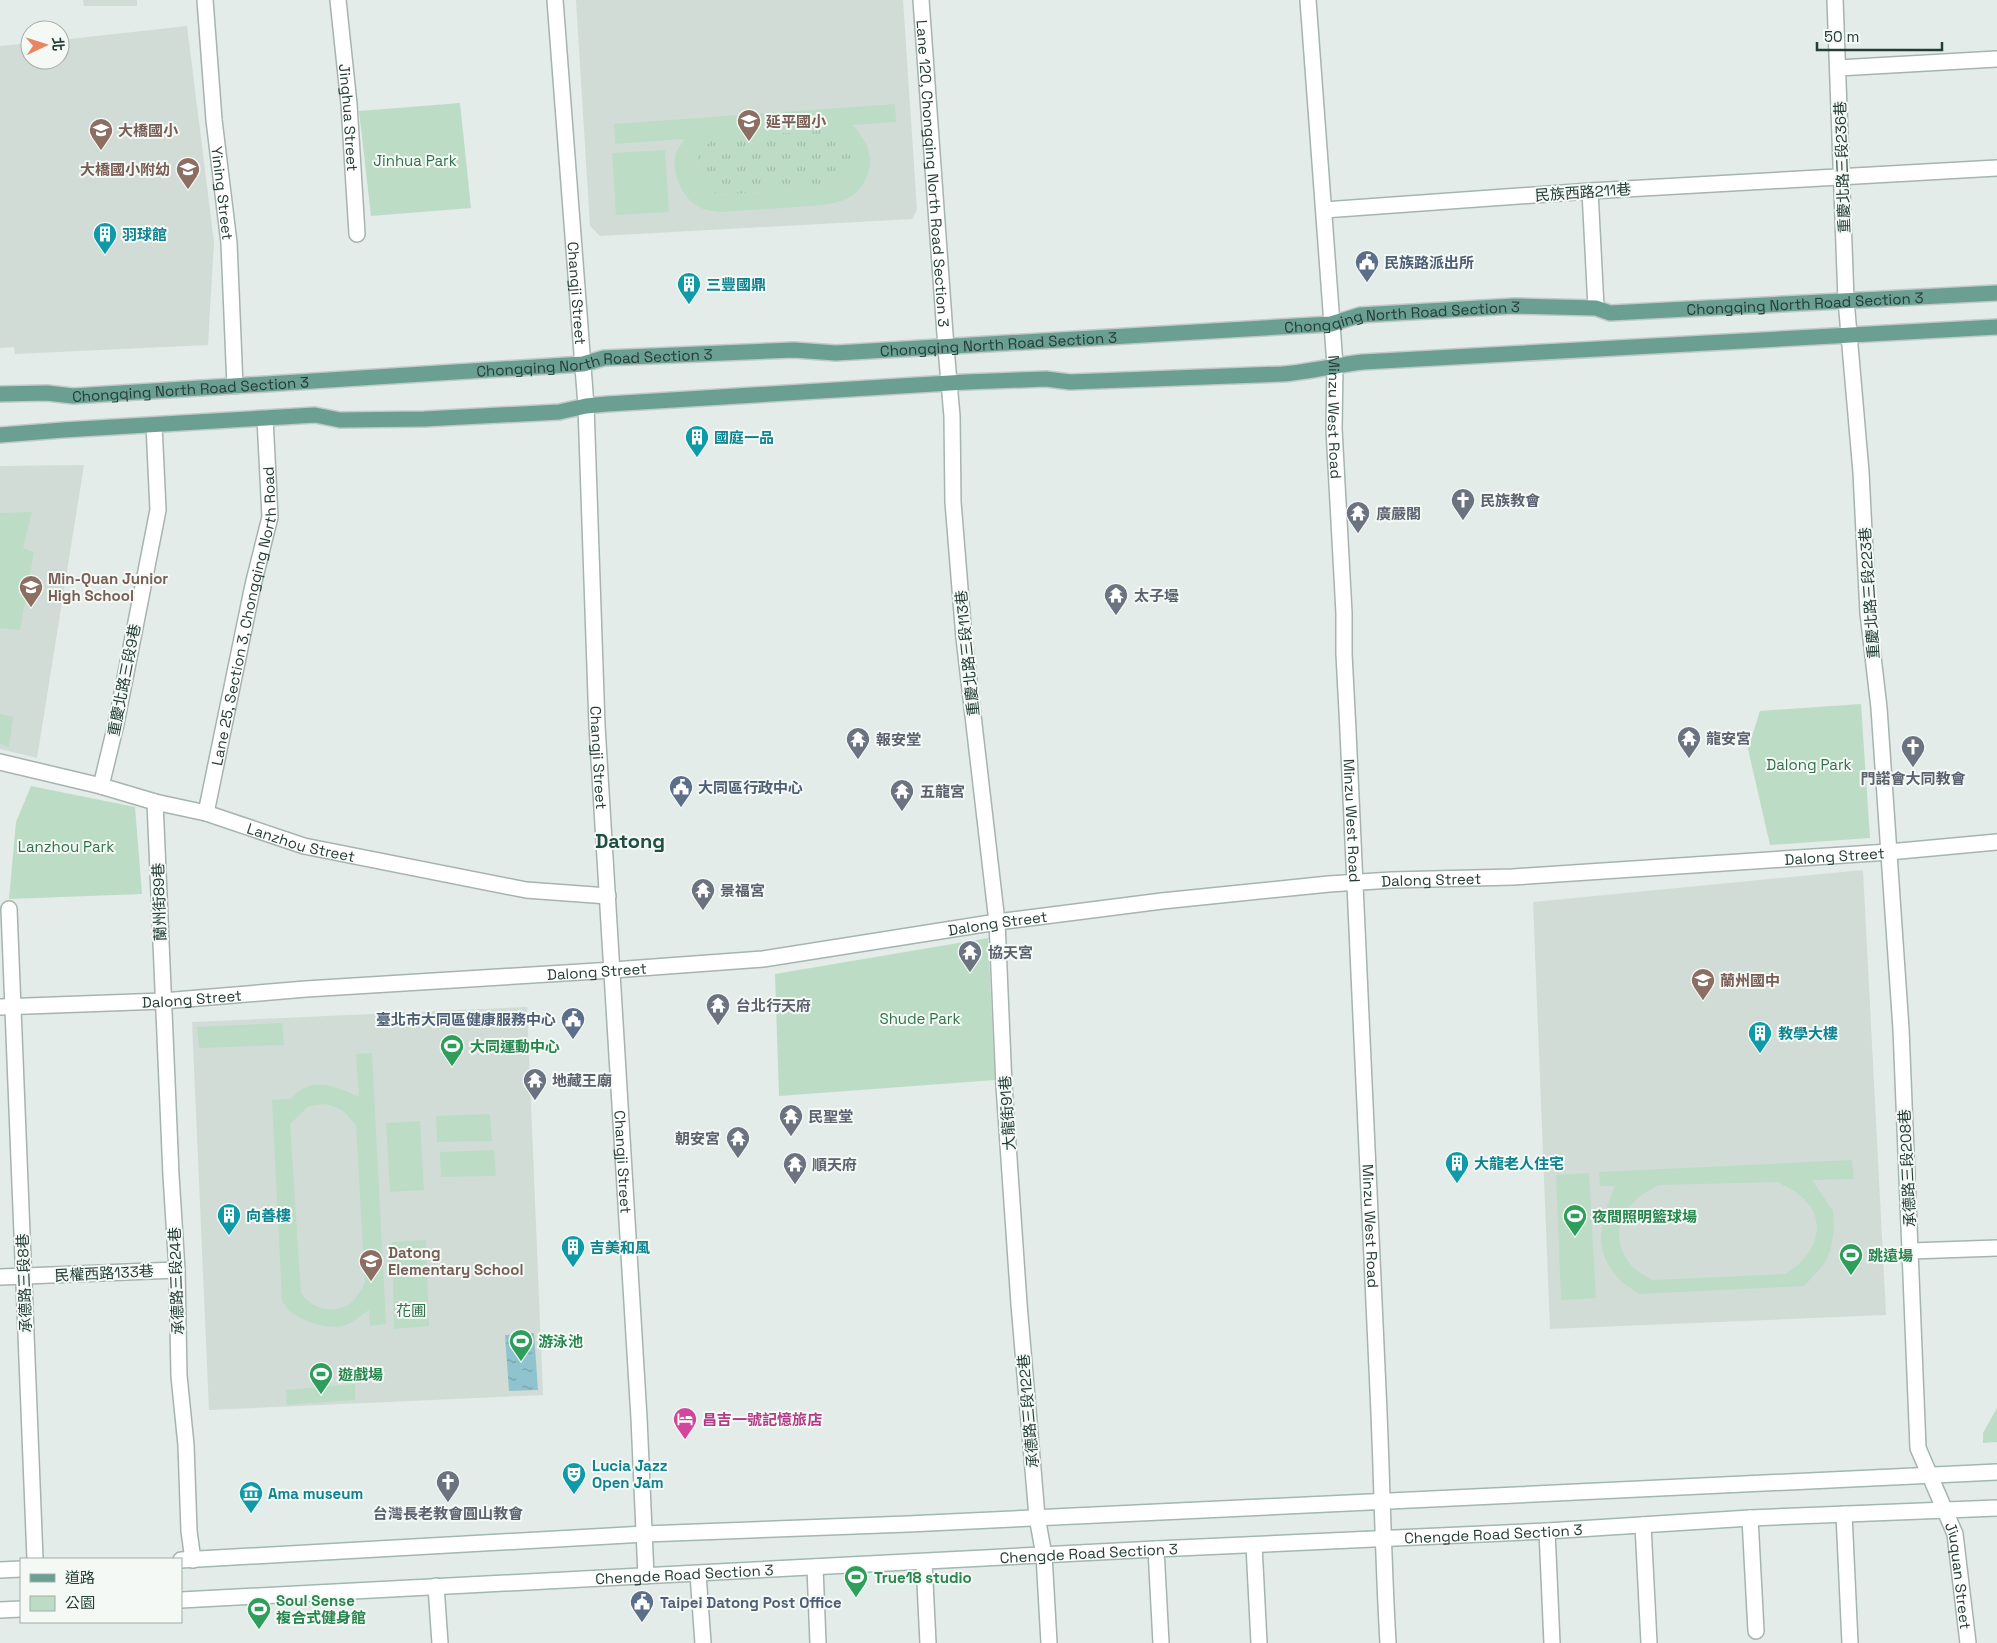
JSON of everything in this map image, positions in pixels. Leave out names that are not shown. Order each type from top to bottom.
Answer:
[{"type":"main road","name":"Chongqing North Road Section 3","points":[[0,394],[47,393],[73,396],[583,364],[604,358],[794,350],[836,353],[946,348],[1331,324],[1360,315],[1514,306],[1596,308],[1610,313],[1997,293]]},
{"type":"main road","points":[[0,436],[63,430],[315,415],[340,420],[424,419],[559,412],[586,406],[1046,379],[1070,382],[1282,374],[1300,373],[1335,365],[1542,351],[1997,327]]},
{"type":"street","name":"Yining Street","points":[[205,0],[214,120],[229,243],[235,386]]},
{"type":"street","name":"Jinghua Street","points":[[338,0],[349,104],[358,234]]},
{"type":"street","name":"Changji Street","points":[[555,0],[586,406],[597,726],[613,970],[646,1576]]},
{"type":"street","name":"Lane 120, Chongqing North Road Section 3","points":[[921,0],[950,384]]},
{"type":"street","name":"Minzu West Road","points":[[1308,0],[1335,365],[1334,429],[1388,1643]]},
{"type":"street","name":"重慶北路三段236巷","points":[[1835,0],[1843,176],[1846,300],[1850,335]]},
{"type":"street","points":[[1838,68],[1997,59]]},
{"type":"street","name":"民族西路211巷","points":[[1324,210],[1590,191],[1997,168]]},
{"type":"street","points":[[1590,191],[1596,308]]},
{"type":"street","name":"重慶北路三段223巷","points":[[1850,335],[1861,472],[1868,613],[1879,708],[1889,852]]},
{"type":"street","name":"重慶北路三段113巷","points":[[950,384],[952,502],[964,638],[998,922]]},
{"type":"street","name":"Lane 25, Section 3, Chongqing North Road","points":[[206,813],[253,585],[270,517],[265,418]]},
{"type":"street","name":"重慶北路三段9巷","points":[[101,786],[116,724],[158,510],[154,425]]},
{"type":"street","name":"Lanzhou Street","points":[[0,762],[101,786],[155,802],[206,813],[313,848],[526,890],[608,896]]},
{"type":"street","name":"蘭州街89巷","points":[[155,802],[163,1001]]},
{"type":"street","name":"Dalong Street","points":[[6,1007],[163,1001],[306,989],[763,959],[998,922],[1162,901],[1355,882],[1512,877],[1889,852],[1997,842]]},
{"type":"street","name":"承德路三段208巷","points":[[1889,852],[1901,1029],[1918,1448],[1946,1510]]},
{"type":"street","name":"承德路三段8巷","points":[[9,909],[6,1007],[24,1276],[35,1558]]},
{"type":"street","name":"大龍街91巷","points":[[998,922],[1004,1086],[1020,1304]]},
{"type":"street","name":"承德路三段24巷","points":[[163,1001],[177,1270],[179,1376],[186,1445],[189,1531],[187,1560]]},
{"type":"street","points":[[1911,1251],[1997,1248]]},
{"type":"street","name":"民權西路133巷","points":[[0,1277],[177,1270]]},
{"type":"street","name":"承德路三段122巷","points":[[1020,1304],[1037,1517],[1044,1555],[1048,1643]]},
{"type":"street","points":[[187,1560],[645,1534],[1997,1472]]},
{"type":"street","name":"Chengde Road Section 3","points":[[182,1600],[1156,1549],[1547,1531],[1750,1518],[1997,1508]]},
{"type":"street","name":"Jiuquan Street","points":[[1946,1510],[1955,1534],[1968,1643]]},
{"type":"street","points":[[1844,1514],[1850,1643]]},
{"type":"street","points":[[1750,1518],[1756,1631]]},
{"type":"street","points":[[1643,1525],[1650,1643]]},
{"type":"street","points":[[1547,1531],[1552,1643]]},
{"type":"street","points":[[1254,1545],[1259,1643]]},
{"type":"street","points":[[1156,1549],[1161,1643]]},
{"type":"street","points":[[924,1562],[928,1643]]},
{"type":"street","points":[[815,1567],[818,1643]]},
{"type":"street","points":[[0,1570],[20,1569]]},
{"type":"street","points":[[698,1574],[703,1643]]},
{"type":"street","points":[[436,1586],[440,1643]]},
{"type":"street","points":[[0,1610],[20,1609]]},
{"type":"shaded area","points":[[83,0],[137,0],[137,6],[84,6]]},
{"type":"shaded area","name":"延平國小","points":[[576,0],[903,0],[917,210],[912,219],[600,236],[590,226]]},
{"type":"shaded area","name":"大橋國小","points":[[187,26],[214,242],[208,345],[15,354],[14,347],[0,348],[0,46],[20,44],[20,70],[70,70],[70,39]]},
{"type":"shaded area","name":"Min-Quan Junior High School","points":[[84,465],[37,758],[0,749],[0,466]]},
{"type":"shaded area","name":"蘭州國中","points":[[1863,870],[1886,1315],[1550,1329],[1533,902]]},
{"type":"shaded area","name":"Datong Elementary School","points":[[527,1007],[543,1395],[209,1410],[192,1022]]},
{"type":"green space","name":"Jinhua Park","points":[[460,103],[471,208],[371,216],[359,111]]},
{"type":"green space","points":[[895,104],[896,122],[853,125],[867,146],[870,163],[864,184],[850,197],[822,205],[720,212],[697,206],[682,190],[676,175],[675,160],[677,151],[684,139],[615,144],[614,124]],"holes":[[[822,130],[834,134],[842,140],[848,149],[850,167],[838,183],[827,188],[718,195],[702,183],[698,176],[697,161],[706,145],[714,138]]]},
{"type":"green space","points":[[822,130],[834,134],[842,140],[848,149],[850,157],[850,167],[845,175],[838,183],[827,188],[718,195],[702,183],[698,176],[697,161],[706,145],[714,138]]},
{"type":"green space","points":[[665,150],[669,212],[616,215],[612,153]]},
{"type":"green space","points":[[32,512],[23,548],[34,552],[20,630],[0,628],[0,513]]},
{"type":"green space","name":"Dalong Park","points":[[1861,704],[1870,838],[1770,845],[1748,749],[1760,711]]},
{"type":"green space","points":[[0,714],[13,717],[9,747],[0,744]]},
{"type":"green space","name":"Lanzhou Park","points":[[31,786],[135,807],[142,894],[9,899],[16,822]]},
{"type":"green space","name":"Shude Park","points":[[988,938],[995,1080],[779,1096],[775,974]]},
{"type":"green space","points":[[282,1023],[284,1045],[199,1048],[197,1027]]},
{"type":"green space","points":[[372,1053],[386,1324],[370,1326],[369,1310],[349,1324],[332,1327],[316,1324],[301,1318],[289,1311],[282,1301],[272,1100],[290,1099],[306,1087],[314,1085],[332,1086],[359,1097],[356,1054]],"holes":[[[326,1104],[342,1110],[356,1125],[365,1283],[351,1303],[345,1307],[331,1309],[311,1303],[301,1293],[290,1124],[309,1106]]]},
{"type":"green space","points":[[490,1114],[492,1141],[437,1142],[436,1116]]},
{"type":"green space","points":[[420,1121],[424,1190],[390,1192],[386,1123]]},
{"type":"green space","points":[[494,1150],[496,1176],[441,1177],[440,1152]]},
{"type":"green space","points":[[1852,1160],[1854,1179],[1812,1180],[1833,1211],[1834,1227],[1831,1249],[1825,1263],[1804,1286],[1639,1294],[1624,1283],[1605,1259],[1601,1233],[1608,1203],[1615,1186],[1600,1186],[1599,1172]],"holes":[[[1777,1182],[1801,1196],[1810,1206],[1817,1228],[1811,1249],[1795,1267],[1785,1274],[1652,1280],[1633,1267],[1622,1249],[1619,1237],[1620,1226],[1624,1216],[1638,1198],[1660,1185]]]},
{"type":"green space","name":"夜間照明籃球場","points":[[1589,1173],[1596,1298],[1561,1300],[1556,1175]]},
{"type":"green space","name":"花圃","points":[[426,1240],[429,1326],[394,1329],[392,1242]]},
{"type":"green space","name":"遊戲場","points":[[355,1384],[355,1400],[287,1405],[286,1390]]},
{"type":"green space","points":[[1997,1408],[1997,1442],[1983,1443],[1983,1433]]},
{"type":"water","name":"游泳池","points":[[534,1333],[538,1390],[509,1391],[505,1335]]},
{"type":"place","name":"延平國小","points":[[749,142]]},
{"type":"place","name":"大橋國小","points":[[101,151]]},
{"type":"place","name":"大橋國小附幼","points":[[188,190]]},
{"type":"place","name":"羽球館","points":[[105,255]]},
{"type":"place","name":"民族路派出所","points":[[1367,283]]},
{"type":"place","name":"三豐國鼎","points":[[689,305]]},
{"type":"place","name":"國庭一品","points":[[697,458]]},
{"type":"place","name":"民族教會","points":[[1463,521]]},
{"type":"place","name":"廣嚴閣","points":[[1358,534]]},
{"type":"place","name":"Min-Quan Junior High School","points":[[31,608]]},
{"type":"place","name":"太子壜","points":[[1116,616]]},
{"type":"place","name":"龍安宮","points":[[1689,759]]},
{"type":"place","name":"報安堂","points":[[858,760]]},
{"type":"place","name":"門諾會大同教會","points":[[1913,768]]},
{"type":"place","name":"大同區行政中心","points":[[681,808]]},
{"type":"place","name":"五龍宮","points":[[902,812]]},
{"type":"place","name":"景福宮","points":[[703,911]]},
{"type":"place","name":"協天宮","points":[[970,973]]},
{"type":"place","name":"蘭州國中","points":[[1703,1001]]},
{"type":"place","name":"台北行天府","points":[[718,1026]]},
{"type":"place","name":"臺北市大同區健康服務中心","points":[[573,1040]]},
{"type":"place","name":"教學大樓","points":[[1760,1054]]},
{"type":"place","name":"大同運動中心","points":[[452,1067]]},
{"type":"place","name":"地藏王廟","points":[[535,1101]]},
{"type":"place","name":"民聖堂","points":[[791,1137]]},
{"type":"place","name":"朝安宮","points":[[738,1159]]},
{"type":"place","name":"大龍老人住宅","points":[[1457,1184]]},
{"type":"place","name":"順天府","points":[[795,1185]]},
{"type":"place","name":"向善樓","points":[[229,1236]]},
{"type":"place","name":"夜間照明籃球場","points":[[1575,1237]]},
{"type":"place","name":"吉美和風","points":[[573,1268]]},
{"type":"place","name":"跳遠場","points":[[1851,1276]]},
{"type":"place","name":"Datong Elementary School","points":[[371,1282]]},
{"type":"place","name":"游泳池","points":[[521,1362]]},
{"type":"place","name":"遊戲場","points":[[321,1395]]},
{"type":"place","name":"昌吉一號記憶旅店","points":[[685,1440]]},
{"type":"place","name":"Lucia Jazz Open Jam","points":[[574,1495]]},
{"type":"place","name":"台灣長老教會圓山教會","points":[[448,1503]]},
{"type":"place","name":"Ama museum","points":[[251,1514]]},
{"type":"place","name":"True18 studio","points":[[856,1598]]},
{"type":"place","name":"Taipei Datong Post Office","points":[[642,1623]]},
{"type":"place","name":"Soul Sense 複合式健身館","points":[[259,1630]]},
{"type":"district","name":"Datong","points":[[630,841]]}]
